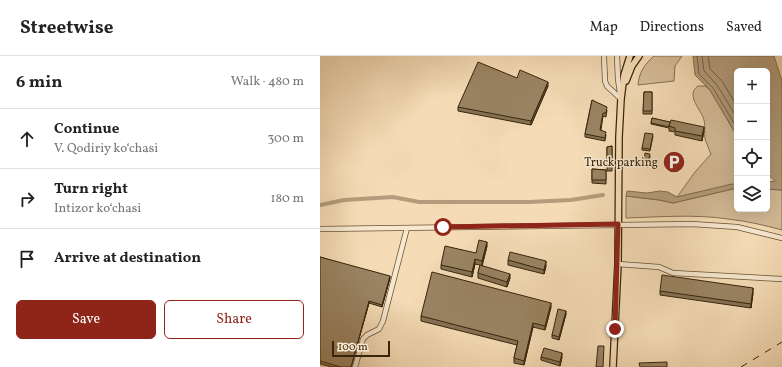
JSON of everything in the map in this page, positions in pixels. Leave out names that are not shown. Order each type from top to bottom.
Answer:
[{"type":"main road","points":[[613,367],[618,264],[621,99],[624,75],[630,56]]},
{"type":"main road","points":[[621,99],[630,70],[639,56]]},
{"type":"street","points":[[604,56],[605,81],[607,86],[621,99]]},
{"type":"street","points":[[618,56],[618,79],[621,99]]},
{"type":"street","points":[[320,229],[618,224],[714,225],[748,229],[782,238]]},
{"type":"street","points":[[355,367],[363,339],[367,335],[379,329],[383,321],[407,228]]},
{"type":"street","points":[[618,264],[660,267],[673,273],[782,279]]},
{"type":"shaded area","points":[[654,56],[682,56],[675,66],[674,81],[638,85],[643,69]]},
{"type":"shaded area","points":[[698,86],[705,86],[710,90],[734,131],[734,185],[677,197],[695,172],[711,154],[705,139],[704,120],[693,97],[695,89]]},
{"type":"shaded area","points":[[734,189],[734,212],[770,212],[770,189],[782,190],[782,230],[748,222],[715,217],[677,216],[626,218],[626,196],[673,203]]},
{"type":"water","points":[[693,56],[774,56],[782,81],[782,190],[770,189],[770,182],[775,181],[770,177],[770,68],[734,68],[734,131],[710,90],[695,75]]},
{"type":"water","points":[[734,184],[734,189],[673,203],[626,196],[627,191],[647,193],[660,191],[668,192],[677,197]]},
{"type":"building","points":[[478,62],[517,78],[520,70],[548,82],[531,121],[458,107]]},
{"type":"building","points":[[644,92],[652,92],[652,111],[643,111]]},
{"type":"building","points":[[592,100],[607,107],[606,113],[603,113],[600,130],[606,132],[605,138],[585,134]]},
{"type":"building","points":[[652,118],[670,122],[670,127],[651,123]]},
{"type":"building","points":[[671,120],[704,127],[702,136],[675,131],[675,128],[669,126]]},
{"type":"building","points":[[645,133],[653,134],[650,149],[642,148]]},
{"type":"building","points":[[612,146],[612,167],[607,167],[607,147]]},
{"type":"building","points":[[645,153],[650,154],[648,164],[644,163]]},
{"type":"building","points":[[592,169],[606,170],[606,180],[592,180]]},
{"type":"building","points":[[479,240],[487,242],[482,261],[475,259],[472,272],[441,265],[445,246],[476,253]]},
{"type":"building","points":[[510,252],[546,261],[544,270],[508,260]]},
{"type":"building","points":[[320,257],[390,276],[382,305],[369,301],[351,367],[341,367],[320,361]]},
{"type":"building","points":[[480,265],[510,274],[507,282],[478,273]]},
{"type":"building","points":[[432,272],[551,303],[545,326],[533,323],[524,361],[514,358],[518,341],[421,316]]},
{"type":"building","points":[[662,275],[753,288],[751,304],[660,291]]},
{"type":"building","points":[[558,309],[566,311],[559,337],[552,335]]},
{"type":"building","points":[[598,346],[604,346],[603,367],[596,367]]},
{"type":"building","points":[[544,348],[562,353],[560,362],[541,357]]},
{"type":"building","points":[[667,362],[667,367],[640,367],[639,363]]},
{"type":"waterway","points":[[320,205],[344,200],[393,197],[419,202],[529,202],[571,200],[603,195]]},
{"type":"railway","points":[[741,367],[782,342]]},
{"type":"place","name":"Truck parking","points":[[674,162]]},
{"type":"route","points":[[443,227],[618,224],[615,329]]}]
